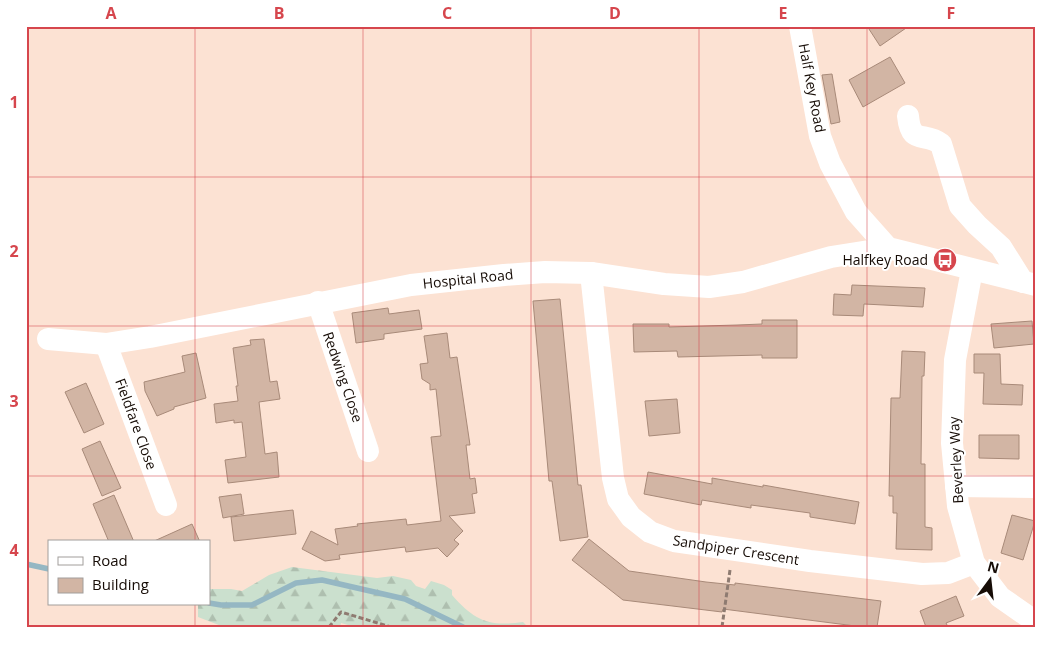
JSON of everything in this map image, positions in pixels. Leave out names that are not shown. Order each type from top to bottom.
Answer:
[{"type":"street","name":"Half Key Road","points":[[800,26],[820,136],[830,163],[856,212],[888,248]]},
{"type":"street","points":[[908,116],[909,128],[915,135],[937,141],[941,144],[960,206],[977,225],[1001,246],[1030,284]]},
{"type":"street","points":[[888,248],[1030,284]]},
{"type":"street","name":"Hospital Road","points":[[48,339],[106,344],[412,285],[504,275],[545,272],[592,274],[664,284],[709,287],[744,282],[831,257],[888,248]]},
{"type":"street","name":"Beverley Way","points":[[972,270],[955,360],[952,443],[958,506],[974,563],[1000,597],[1026,617],[1036,622]]},
{"type":"street","name":"Sandpiper Crescent","points":[[592,274],[613,478],[618,499],[631,517],[650,532],[674,542],[922,574],[948,572],[974,563]]},
{"type":"street","name":"Redwing Close","points":[[318,302],[368,451]]},
{"type":"street","name":"Fieldfare Close","points":[[106,344],[166,505]]},
{"type":"street","points":[[956,486],[1036,487]]},
{"type":"path","points":[[722,627],[733,550]]},
{"type":"path","points":[[329,627],[341,612],[390,627]]},
{"type":"green space","points":[[292,567],[377,578],[393,576],[411,580],[416,586],[425,589],[431,581],[452,590],[452,595],[460,604],[483,620],[501,624],[523,622],[528,627],[355,627],[341,623],[340,627],[224,627],[198,617],[198,606],[210,606],[210,589],[242,591],[269,575]]},
{"type":"building","points":[[867,26],[909,26],[880,46]]},
{"type":"building","points":[[890,57],[905,83],[863,107],[849,80]]},
{"type":"building","points":[[832,74],[840,122],[831,124],[822,75]]},
{"type":"building","points":[[852,285],[925,288],[923,307],[864,304],[863,316],[833,315],[834,294],[851,295]]},
{"type":"building","points":[[560,299],[578,485],[581,485],[588,537],[560,541],[552,481],[549,481],[533,301]]},
{"type":"building","points":[[388,308],[389,314],[419,310],[422,329],[384,334],[384,339],[356,343],[352,313]]},
{"type":"building","points":[[762,320],[797,320],[797,358],[762,358],[762,355],[678,357],[677,351],[634,352],[633,324],[669,324],[669,327],[737,325],[762,324]]},
{"type":"building","points":[[1032,321],[1034,344],[994,348],[991,324]]},
{"type":"building","points":[[447,333],[450,358],[457,357],[470,445],[466,445],[470,479],[475,478],[477,493],[472,494],[475,513],[449,516],[463,531],[454,540],[459,544],[447,557],[438,548],[406,552],[405,547],[339,555],[340,559],[325,561],[302,549],[311,531],[338,545],[335,529],[358,526],[357,524],[406,519],[407,525],[441,521],[431,437],[441,436],[436,389],[430,390],[430,384],[422,379],[420,364],[428,363],[424,336]]},
{"type":"building","points":[[264,339],[270,382],[277,381],[280,399],[259,402],[265,454],[277,452],[279,477],[228,483],[225,460],[246,457],[242,422],[234,423],[234,420],[216,423],[214,404],[238,401],[233,348],[251,345],[250,340]]},
{"type":"building","points":[[902,351],[925,352],[924,376],[922,376],[921,464],[925,464],[925,527],[932,528],[932,550],[896,549],[897,513],[893,513],[893,496],[889,496],[891,398],[900,398]]},
{"type":"building","points":[[196,353],[206,398],[174,407],[174,409],[157,416],[145,391],[144,382],[185,372],[182,356]]},
{"type":"building","points":[[974,354],[1000,354],[1001,384],[1023,385],[1022,405],[983,404],[984,373],[974,373]]},
{"type":"building","points":[[86,383],[104,424],[84,433],[65,392]]},
{"type":"building","points":[[677,399],[680,433],[649,436],[645,401]]},
{"type":"building","points":[[979,435],[1019,435],[1019,459],[979,458]]},
{"type":"building","points":[[100,441],[121,488],[102,496],[82,449]]},
{"type":"building","points":[[648,472],[712,484],[712,478],[763,487],[763,485],[859,502],[855,524],[810,517],[810,513],[751,505],[751,508],[702,500],[701,505],[644,494]]},
{"type":"building","points":[[241,494],[244,514],[223,518],[219,497]]},
{"type":"building","points":[[114,495],[133,540],[108,540],[93,504]]},
{"type":"building","points":[[293,510],[296,534],[234,541],[231,517]]},
{"type":"building","points":[[1012,515],[1035,521],[1023,560],[1001,553]]},
{"type":"building","points":[[192,524],[199,540],[156,540]]},
{"type":"building","points":[[589,539],[629,571],[706,582],[735,585],[735,583],[881,601],[877,627],[863,627],[723,609],[722,612],[623,600],[572,560]]},
{"type":"building","points":[[956,596],[964,616],[946,623],[948,627],[926,627],[920,611]]},
{"type":"waterway","points":[[26,564],[48,569]]},
{"type":"waterway","points":[[210,603],[252,605],[296,583],[322,580],[405,599],[463,627]]},
{"type":"place","name":"Halfkey Road","points":[[945,260]]}]
